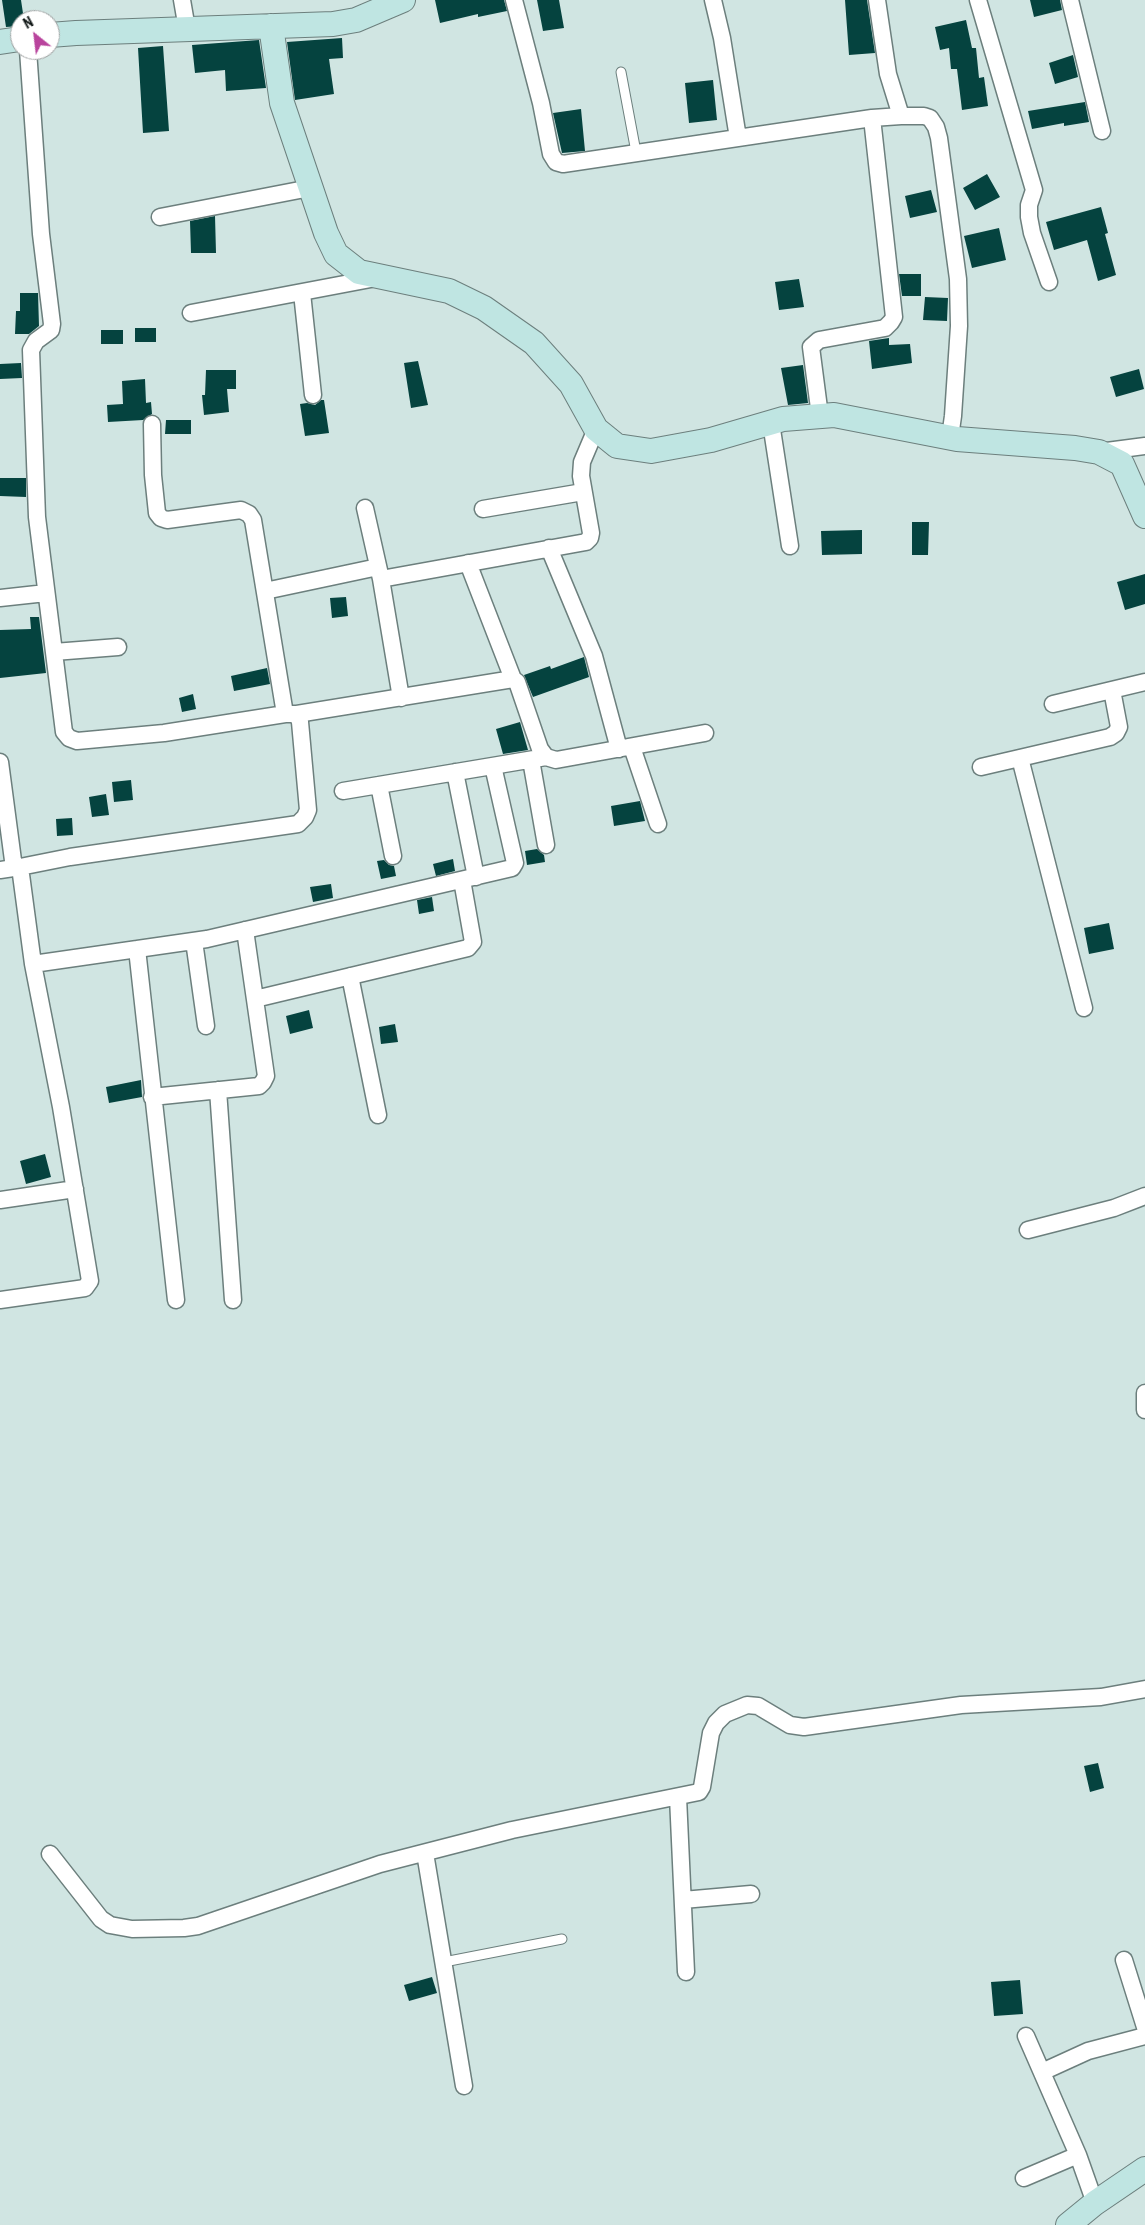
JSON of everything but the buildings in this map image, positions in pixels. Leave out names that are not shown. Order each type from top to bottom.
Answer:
[{"type":"street","points":[[182,0],[187,29]]},
{"type":"street","points":[[60,34],[333,24],[356,20],[377,5],[403,0]]},
{"type":"street","points":[[514,0],[541,103],[551,154],[556,162],[563,164],[872,118],[901,116],[924,116],[930,118],[940,138],[958,279],[959,326],[950,437]]},
{"type":"street","points":[[713,0],[722,38],[738,138]]},
{"type":"street","points":[[878,0],[888,74],[901,116]]},
{"type":"street","points":[[978,0],[1034,190],[1029,205],[1029,217],[1032,233],[1049,282]]},
{"type":"street","points":[[1070,0],[1102,131]]},
{"type":"street","points":[[271,26],[282,103],[326,234],[336,254],[359,272],[449,291],[484,308],[534,343],[571,384],[596,429],[617,446],[651,451],[711,440],[783,420],[834,415],[950,437],[1075,448],[1099,452],[1145,446]]},
{"type":"street","points":[[29,60],[41,234],[52,324],[51,330],[36,341],[31,350],[37,517],[64,732],[69,738],[77,741],[164,733],[401,698],[513,678]]},
{"type":"street","points":[[820,416],[811,347],[819,340],[885,328],[894,317],[872,118]]},
{"type":"street","points":[[160,217],[310,188]]},
{"type":"street","points":[[191,313],[384,277]]},
{"type":"street","points":[[302,292],[313,395]]},
{"type":"street","points":[[772,423],[790,546]]},
{"type":"street","points":[[12,868],[70,857],[298,824],[305,817],[308,810],[300,722],[291,714],[265,591],[253,520],[241,510],[167,520],[161,518],[157,513],[153,475],[152,424]]},
{"type":"street","points":[[265,591],[380,573],[468,563],[586,542],[590,538],[591,533],[583,492],[582,462],[596,429]]},
{"type":"street","points":[[1099,452],[1122,464],[1145,516]]},
{"type":"street","points":[[483,509],[583,492]]},
{"type":"street","points":[[365,508],[380,573],[401,698]]},
{"type":"street","points":[[550,548],[594,656],[623,748],[637,756],[658,824]]},
{"type":"street","points":[[468,563],[513,678],[517,682],[540,749],[538,759],[546,845]]},
{"type":"street","points":[[0,598],[46,593]]},
{"type":"street","points":[[54,652],[118,646]]},
{"type":"street","points":[[1053,704],[1145,682]]},
{"type":"street","points":[[981,767],[1110,737],[1116,733],[1119,727],[1112,690]]},
{"type":"street","points":[[343,792],[538,759],[556,760],[706,733]]},
{"type":"street","points":[[1020,758],[1084,1008]]},
{"type":"street","points":[[0,762],[12,868],[33,964],[75,1189],[90,1281],[85,1288],[0,1300]]},
{"type":"street","points":[[33,964],[194,941],[512,868],[515,863],[494,766]]},
{"type":"street","points":[[255,999],[471,946],[469,878],[455,772]]},
{"type":"street","points":[[379,785],[393,856]]},
{"type":"street","points":[[152,1097],[259,1086],[264,1082],[266,1076],[245,930]]},
{"type":"street","points":[[194,941],[206,1026]]},
{"type":"street","points":[[137,949],[176,1300]]},
{"type":"street","points":[[350,976],[378,1115]]},
{"type":"street","points":[[218,1090],[233,1300]]},
{"type":"street","points":[[0,1200],[75,1189]]},
{"type":"street","points":[[1028,1230],[1114,1208],[1145,1196]]},
{"type":"street","points":[[1145,1393],[1145,1410]]},
{"type":"street","points":[[50,1854],[101,1919],[110,1925],[132,1929],[198,1926],[380,1864],[512,1830],[699,1792],[702,1787],[712,1733],[716,1723],[725,1714],[747,1705],[758,1706],[790,1725],[804,1727],[961,1705],[1101,1697],[1145,1689]]},
{"type":"street","points":[[678,1797],[686,1972]]},
{"type":"street","points":[[425,1853],[464,2086]]},
{"type":"street","points":[[683,1900],[751,1894]]},
{"type":"street","points":[[1124,1960],[1145,2027]]},
{"type":"street","points":[[1026,2036],[1078,2155],[1095,2202]]},
{"type":"street","points":[[1042,2072],[1088,2051],[1145,2036]]},
{"type":"street","points":[[1024,2178],[1078,2155]]},
{"type":"street","points":[[1068,2225],[1095,2202],[1145,2169]]},
{"type":"lane","points":[[621,72],[636,152]]},
{"type":"lane","points":[[444,1962],[562,1939]]}]
